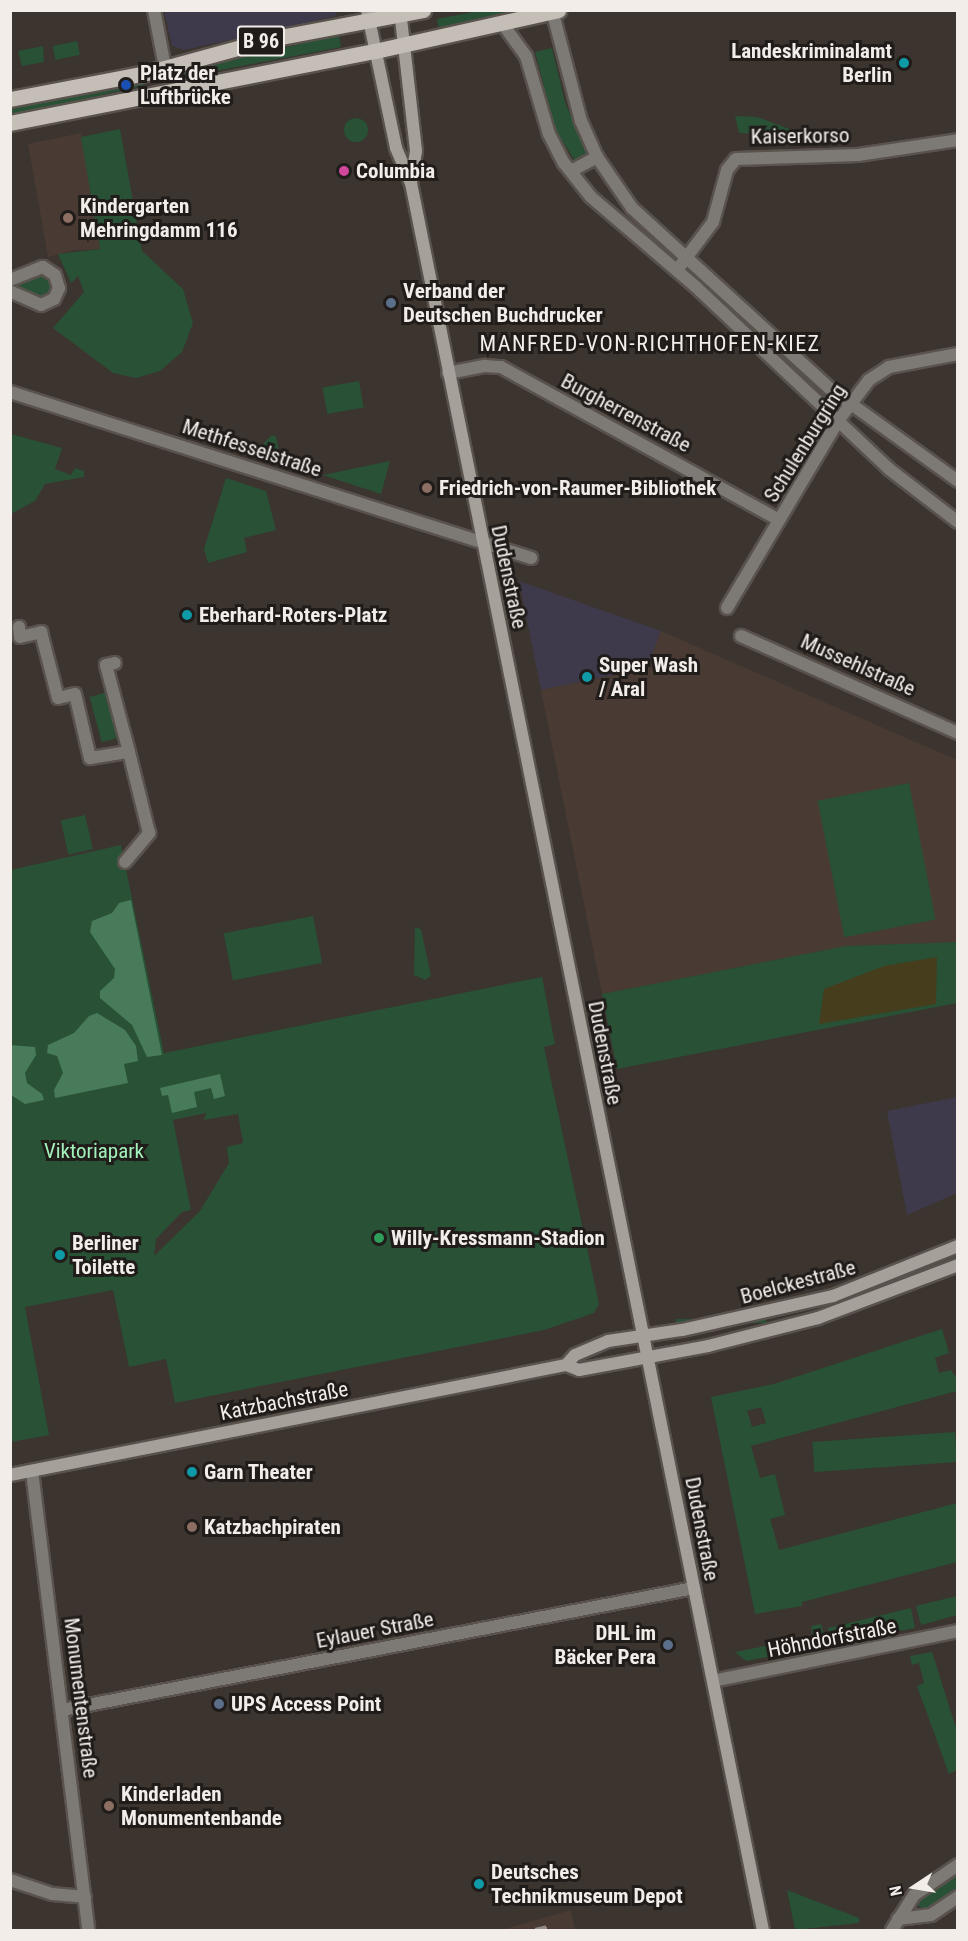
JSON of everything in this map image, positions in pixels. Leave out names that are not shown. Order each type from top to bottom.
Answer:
[{"type":"main road","name":"B 96","points":[[10,99],[165,68],[368,15],[423,10]]},
{"type":"main road","name":"B 96","points":[[10,123],[375,51],[554,11]]},
{"type":"main road","points":[[400,13],[404,45]]},
{"type":"main road","points":[[368,15],[375,51]]},
{"type":"main road","name":"Dudenstraße","points":[[404,45],[416,152],[411,183]]},
{"type":"main road","name":"Dudenstraße","points":[[375,51],[396,148],[411,183],[447,373],[763,1930]]},
{"type":"main road","points":[[165,68],[169,90]]},
{"type":"main road","name":"Boelckestraße","points":[[643,1337],[774,1310],[857,1287],[957,1246]]},
{"type":"main road","name":"Boelckestraße","points":[[647,1357],[779,1329],[882,1297],[957,1265]]},
{"type":"main road","points":[[774,1310],[779,1329]]},
{"type":"main road","name":"Katzbachstraße","points":[[566,1365],[575,1355],[608,1341],[643,1337]]},
{"type":"main road","name":"Katzbachstraße","points":[[10,1475],[566,1365],[579,1370],[647,1357]]},
{"type":"street","points":[[154,10],[165,68]]},
{"type":"street","points":[[554,11],[570,91],[597,157],[632,208],[829,388],[957,481]]},
{"type":"street","points":[[502,23],[526,56],[549,134],[571,171],[591,197],[677,270],[889,469],[957,522]]},
{"type":"street","name":"Kaiserkorso","points":[[677,270],[713,222],[727,171],[742,156],[858,155],[957,140]]},
{"type":"street","points":[[571,171],[597,157]]},
{"type":"street","points":[[10,280],[43,267],[55,274],[59,288],[54,299],[41,305],[10,291]]},
{"type":"street","name":"Schulenburgring","points":[[726,608],[851,402],[883,369],[957,354]]},
{"type":"street","name":"Burgherrenstraße","points":[[447,373],[485,366],[501,368],[779,520]]},
{"type":"street","name":"Methfesselstraße","points":[[10,392],[482,542]]},
{"type":"street","points":[[482,542],[531,558]]},
{"type":"street","points":[[19,627],[20,637],[41,632],[58,698],[75,694],[90,758],[129,752]]},
{"type":"street","name":"Mussehlstraße","points":[[741,636],[957,733]]},
{"type":"street","points":[[115,663],[106,665],[149,833],[125,862]]},
{"type":"street","name":"Monumentenstraße","points":[[32,1471],[88,1930]]},
{"type":"street","name":"Eylauer Straße","points":[[62,1710],[694,1588]]},
{"type":"street","name":"Höhndorfstraße","points":[[713,1682],[957,1630]]},
{"type":"street","points":[[895,1925],[914,1895],[957,1865]]},
{"type":"street","points":[[10,1880],[52,1894],[85,1897]]},
{"type":"street","points":[[895,1925],[931,1915],[957,1897]]},
{"type":"shaded area","points":[[164,11],[335,11],[336,16],[184,50],[172,46]]},
{"type":"shaded area","name":"Kindergarten Mehringdamm 116","points":[[81,133],[100,249],[75,250],[48,257],[28,144]]},
{"type":"shaded area","points":[[519,581],[661,631],[647,668],[541,690]]},
{"type":"shaded area","points":[[661,631],[957,760],[957,942],[846,946],[602,994],[541,690],[647,668]]},
{"type":"shaded area","points":[[957,1097],[957,1193],[907,1215],[887,1111]]},
{"type":"shaded area","name":"Deutsches Technikmuseum Depot","points":[[571,1910],[575,1930],[501,1930]]},
{"type":"green space","points":[[478,11],[526,11],[439,30],[437,19]]},
{"type":"green space","points":[[339,35],[341,47],[185,77],[184,71]]},
{"type":"green space","points":[[77,41],[80,55],[55,60],[53,46]]},
{"type":"green space","points":[[43,46],[44,62],[22,66],[18,51]]},
{"type":"green space","points":[[552,48],[565,102],[587,154],[575,161],[556,131],[535,52]]},
{"type":"green space","points":[[143,80],[145,85],[11,116],[11,105]]},
{"type":"green space","points":[[735,116],[757,117],[792,130],[794,135],[739,133]]},
{"type":"green space","points":[[356,118],[365,121],[368,130],[365,139],[356,142],[347,139],[344,130],[347,121]]},
{"type":"green space","points":[[120,129],[142,251],[183,289],[193,323],[182,352],[160,371],[136,378],[113,373],[53,328],[84,292],[78,276],[71,283],[58,254],[100,249],[81,137]]},
{"type":"green space","points":[[43,271],[54,282],[52,293],[42,301],[15,289],[15,284]]},
{"type":"green space","points":[[359,381],[364,408],[327,414],[323,387]]},
{"type":"green space","points":[[11,434],[62,448],[55,469],[71,475],[75,468],[84,471],[84,477],[45,484],[35,501],[11,514]]},
{"type":"green space","points":[[272,435],[276,437],[281,461],[260,455],[258,449]]},
{"type":"green space","points":[[390,461],[381,494],[323,475]]},
{"type":"green space","points":[[226,478],[266,491],[276,530],[244,538],[247,552],[208,563],[204,549]]},
{"type":"green space","points":[[108,692],[120,737],[102,742],[90,697]]},
{"type":"green space","points":[[909,783],[936,919],[844,937],[818,801]]},
{"type":"green space","points":[[85,815],[93,849],[69,855],[61,821]]},
{"type":"green space","name":"Viktoriapark","points":[[121,845],[164,1053],[542,977],[555,1044],[544,1047],[599,1304],[594,1313],[544,1330],[175,1403],[166,1359],[129,1367],[113,1290],[25,1307],[49,1435],[11,1442],[11,870]],"holes":[[[206,1113],[204,1120],[238,1114],[243,1143],[227,1147],[229,1163],[200,1211],[154,1256],[156,1239],[182,1212],[191,1210],[173,1120]]]},
{"type":"green space","points":[[131,900],[162,1055],[147,1057],[132,1025],[100,998],[100,991],[114,978],[115,969],[90,932],[92,921],[112,913],[119,903]]},
{"type":"green space","points":[[313,916],[322,963],[233,980],[224,933]]},
{"type":"green space","points":[[415,927],[421,929],[431,976],[425,980],[414,975]]},
{"type":"green space","points":[[957,942],[957,1003],[617,1069],[602,994],[846,946]]},
{"type":"green space","points":[[97,1013],[125,1030],[136,1046],[138,1061],[124,1064],[128,1083],[55,1098],[54,1090],[63,1073],[57,1056],[47,1053],[48,1045],[74,1033],[89,1016]]},
{"type":"green space","points":[[10,1045],[35,1047],[36,1055],[25,1073],[27,1083],[42,1094],[44,1100],[25,1104],[11,1095]]},
{"type":"green space","points":[[220,1074],[225,1096],[214,1099],[211,1088],[194,1092],[197,1107],[172,1113],[168,1095],[162,1096],[160,1088]]},
{"type":"green space","points":[[957,1251],[957,1256],[868,1292],[784,1316]]},
{"type":"green space","points":[[676,1319],[766,1319],[766,1323],[676,1323]]},
{"type":"green space","points":[[942,1329],[949,1353],[935,1358],[939,1373],[951,1370],[957,1379],[957,1391],[751,1446],[760,1478],[775,1474],[785,1515],[770,1519],[779,1550],[957,1503],[957,1562],[802,1602],[802,1606],[755,1614],[711,1397],[774,1384]],"holes":[[[761,1407],[766,1423],[752,1427],[747,1411]]]},
{"type":"green space","points":[[955,1432],[957,1462],[814,1472],[812,1442]]},
{"type":"green space","points":[[957,1596],[957,1615],[921,1625],[916,1606]]},
{"type":"green space","points":[[911,1608],[915,1628],[832,1644],[828,1628]]},
{"type":"green space","points":[[821,1624],[827,1645],[803,1649],[801,1639],[813,1636],[811,1626]]},
{"type":"green space","points":[[795,1640],[798,1651],[779,1656],[776,1645]]},
{"type":"green space","points":[[770,1645],[772,1656],[746,1661],[735,1652]]},
{"type":"green space","points":[[932,1652],[957,1731],[957,1770],[949,1774],[917,1686],[924,1683],[919,1663],[912,1665],[910,1656]]},
{"type":"green space","points":[[957,1872],[957,1889],[927,1910],[918,1906],[918,1899]]},
{"type":"green space","points":[[787,1890],[859,1918],[859,1923],[795,1930]]},
{"type":"sand","points":[[937,957],[936,1004],[819,1024],[824,989],[884,966]]},
{"type":"railway","points":[[535,1930],[552,1926]]},
{"type":"place","name":"Landeskriminalamt Berlin","points":[[904,63]]},
{"type":"place","name":"Platz der Luftbrücke","points":[[126,85]]},
{"type":"place","name":"Columbia","points":[[344,171]]},
{"type":"place","name":"Kindergarten Mehringdamm 116","points":[[68,218]]},
{"type":"place","name":"Verband der Deutschen Buchdrucker","points":[[391,303]]},
{"type":"place","name":"Friedrich-von-Raumer-Bibliothek","points":[[427,488]]},
{"type":"place","name":"Eberhard-Roters-Platz","points":[[187,615]]},
{"type":"place","name":"Super Wash / Aral","points":[[587,677]]},
{"type":"place","name":"Willy-Kressmann-Stadion","points":[[379,1238]]},
{"type":"place","name":"Berliner Toilette","points":[[60,1255]]},
{"type":"place","name":"Garn Theater","points":[[192,1472]]},
{"type":"place","name":"Katzbachpiraten","points":[[192,1527]]},
{"type":"place","name":"DHL im Bäcker Pera","points":[[668,1645]]},
{"type":"place","name":"UPS Access Point","points":[[219,1704]]},
{"type":"place","name":"Kinderladen Monumentenbande","points":[[109,1806]]},
{"type":"place","name":"Deutsches Technikmuseum Depot","points":[[479,1884]]},
{"type":"district","name":"MANFRED-VON-RICHTHOFEN-KIEZ","points":[[650,344]]}]
